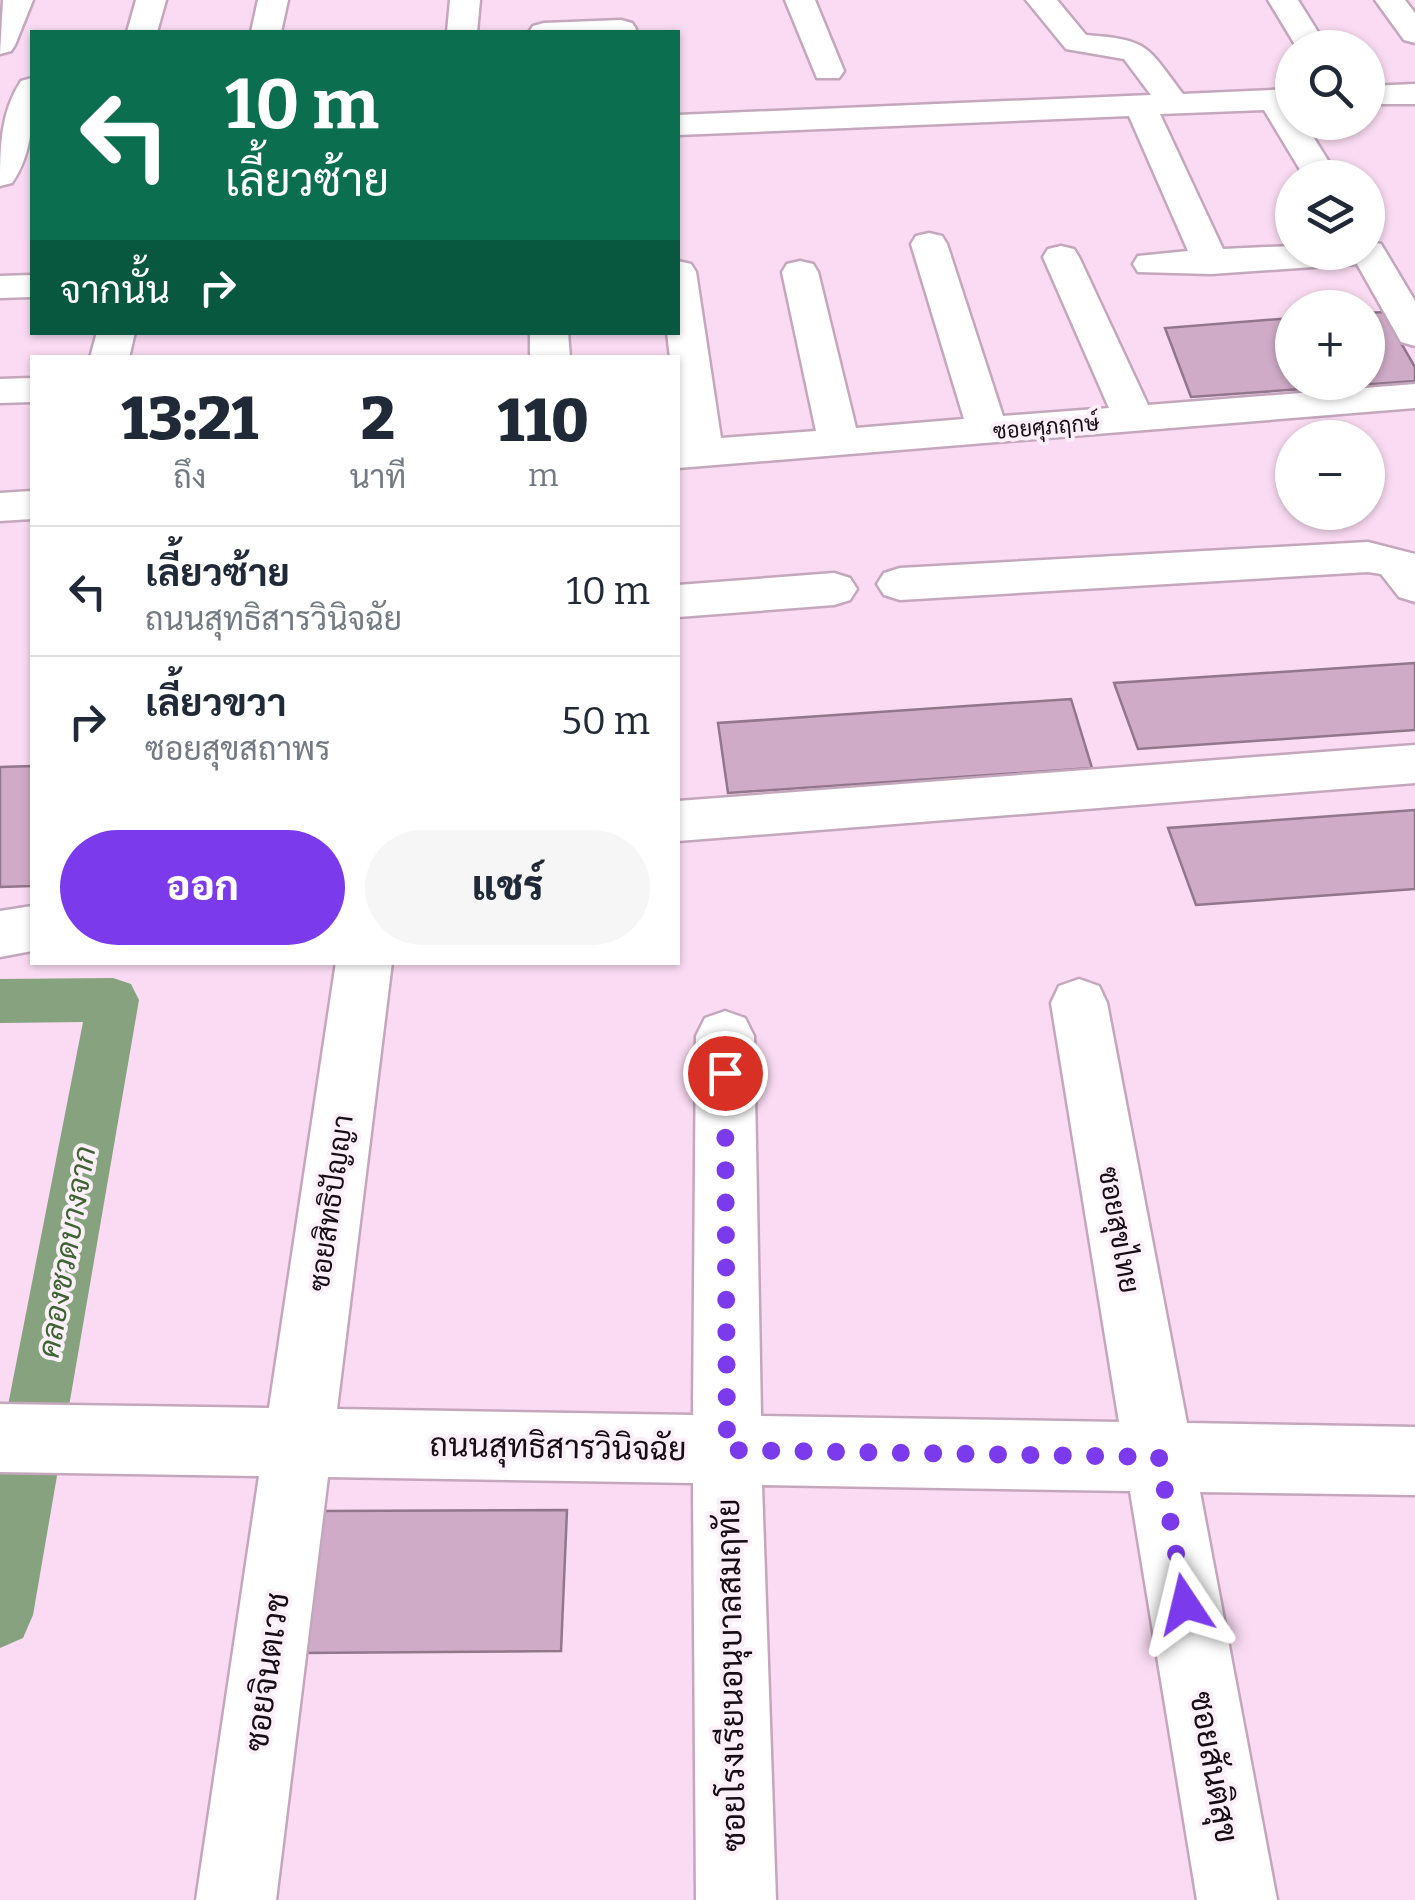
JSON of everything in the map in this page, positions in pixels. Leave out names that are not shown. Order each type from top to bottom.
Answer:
[{"type":"street","points":[[0,44],[18,0]]},
{"type":"street","points":[[143,30],[151,0]]},
{"type":"street","points":[[266,30],[273,0]]},
{"type":"street","points":[[462,30],[465,0]]},
{"type":"street","points":[[800,0],[828,72]]},
{"type":"street","points":[[1041,0],[1076,43],[1124,47],[1135,52],[1158,106],[1211,262]]},
{"type":"street","points":[[1283,0],[1302,30]]},
{"type":"street","points":[[1390,0],[1415,34]]},
{"type":"street","points":[[566,30],[619,21]]},
{"type":"street","points":[[0,59],[30,57]]},
{"type":"street","points":[[0,176],[30,94]]},
{"type":"street","points":[[1385,95],[1415,94]]},
{"type":"street","points":[[680,126],[1275,100]]},
{"type":"street","points":[[929,244],[988,432]]},
{"type":"street","points":[[1061,257],[1136,420]]},
{"type":"street","points":[[1151,264],[1275,258]]},
{"type":"street","points":[[1378,270],[1415,334]]},
{"type":"street","points":[[800,272],[839,444]]},
{"type":"street","points":[[0,287],[30,286]]},
{"type":"street","points":[[680,302],[690,454]]},
{"type":"street","points":[[0,391],[30,390]]},
{"type":"street","name":"ซอยศุภฤกษ์","points":[[690,454],[1415,396]]},
{"type":"street","points":[[0,507],[30,505]]},
{"type":"street","points":[[900,584],[1368,557],[1386,558],[1405,567],[1415,586]]},
{"type":"street","points":[[680,601],[834,589]]},
{"type":"street","points":[[680,820],[1415,764]]},
{"type":"street","points":[[0,934],[30,929]]},
{"type":"street","name":"ซอยสิทธิปัญญา","points":[[298,1443],[364,965]]},
{"type":"street","name":"ซอยสุขไทย","points":[[1079,1002],[1159,1457]]},
{"type":"street","name":"ซอยโรงเรียนอนุบาลสมฤทัย","points":[[725,1036],[727,1450],[736,1900]]},
{"type":"street","name":"ถนนสุทธิสารวินิจฉัย","points":[[1,1438],[1415,1460]]},
{"type":"street","name":"ซอยจินตเวช","points":[[236,1900],[298,1443]]},
{"type":"street","name":"ซอยสันติสุข","points":[[1159,1457],[1237,1900]]},
{"type":"building","points":[[1385,315],[1415,367],[1415,381],[1385,383]]},
{"type":"building","points":[[1275,319],[1275,391],[1191,397],[1165,328]]},
{"type":"building","points":[[1415,663],[1415,730],[1138,749],[1114,683]]},
{"type":"building","points":[[1071,699],[1092,768],[728,793],[718,723]]},
{"type":"building","points":[[30,766],[30,886],[0,887],[0,767]]},
{"type":"building","points":[[1415,810],[1415,889],[1196,905],[1168,828]]},
{"type":"building","points":[[567,1510],[561,1651],[299,1653],[320,1511]]},
{"type":"waterway","name":"คลองชวดบางจาก","points":[[0,1001],[113,1000],[0,1615]]},
{"type":"route","points":[[725,1073],[727,1450],[1159,1457],[1185,1604]]}]
